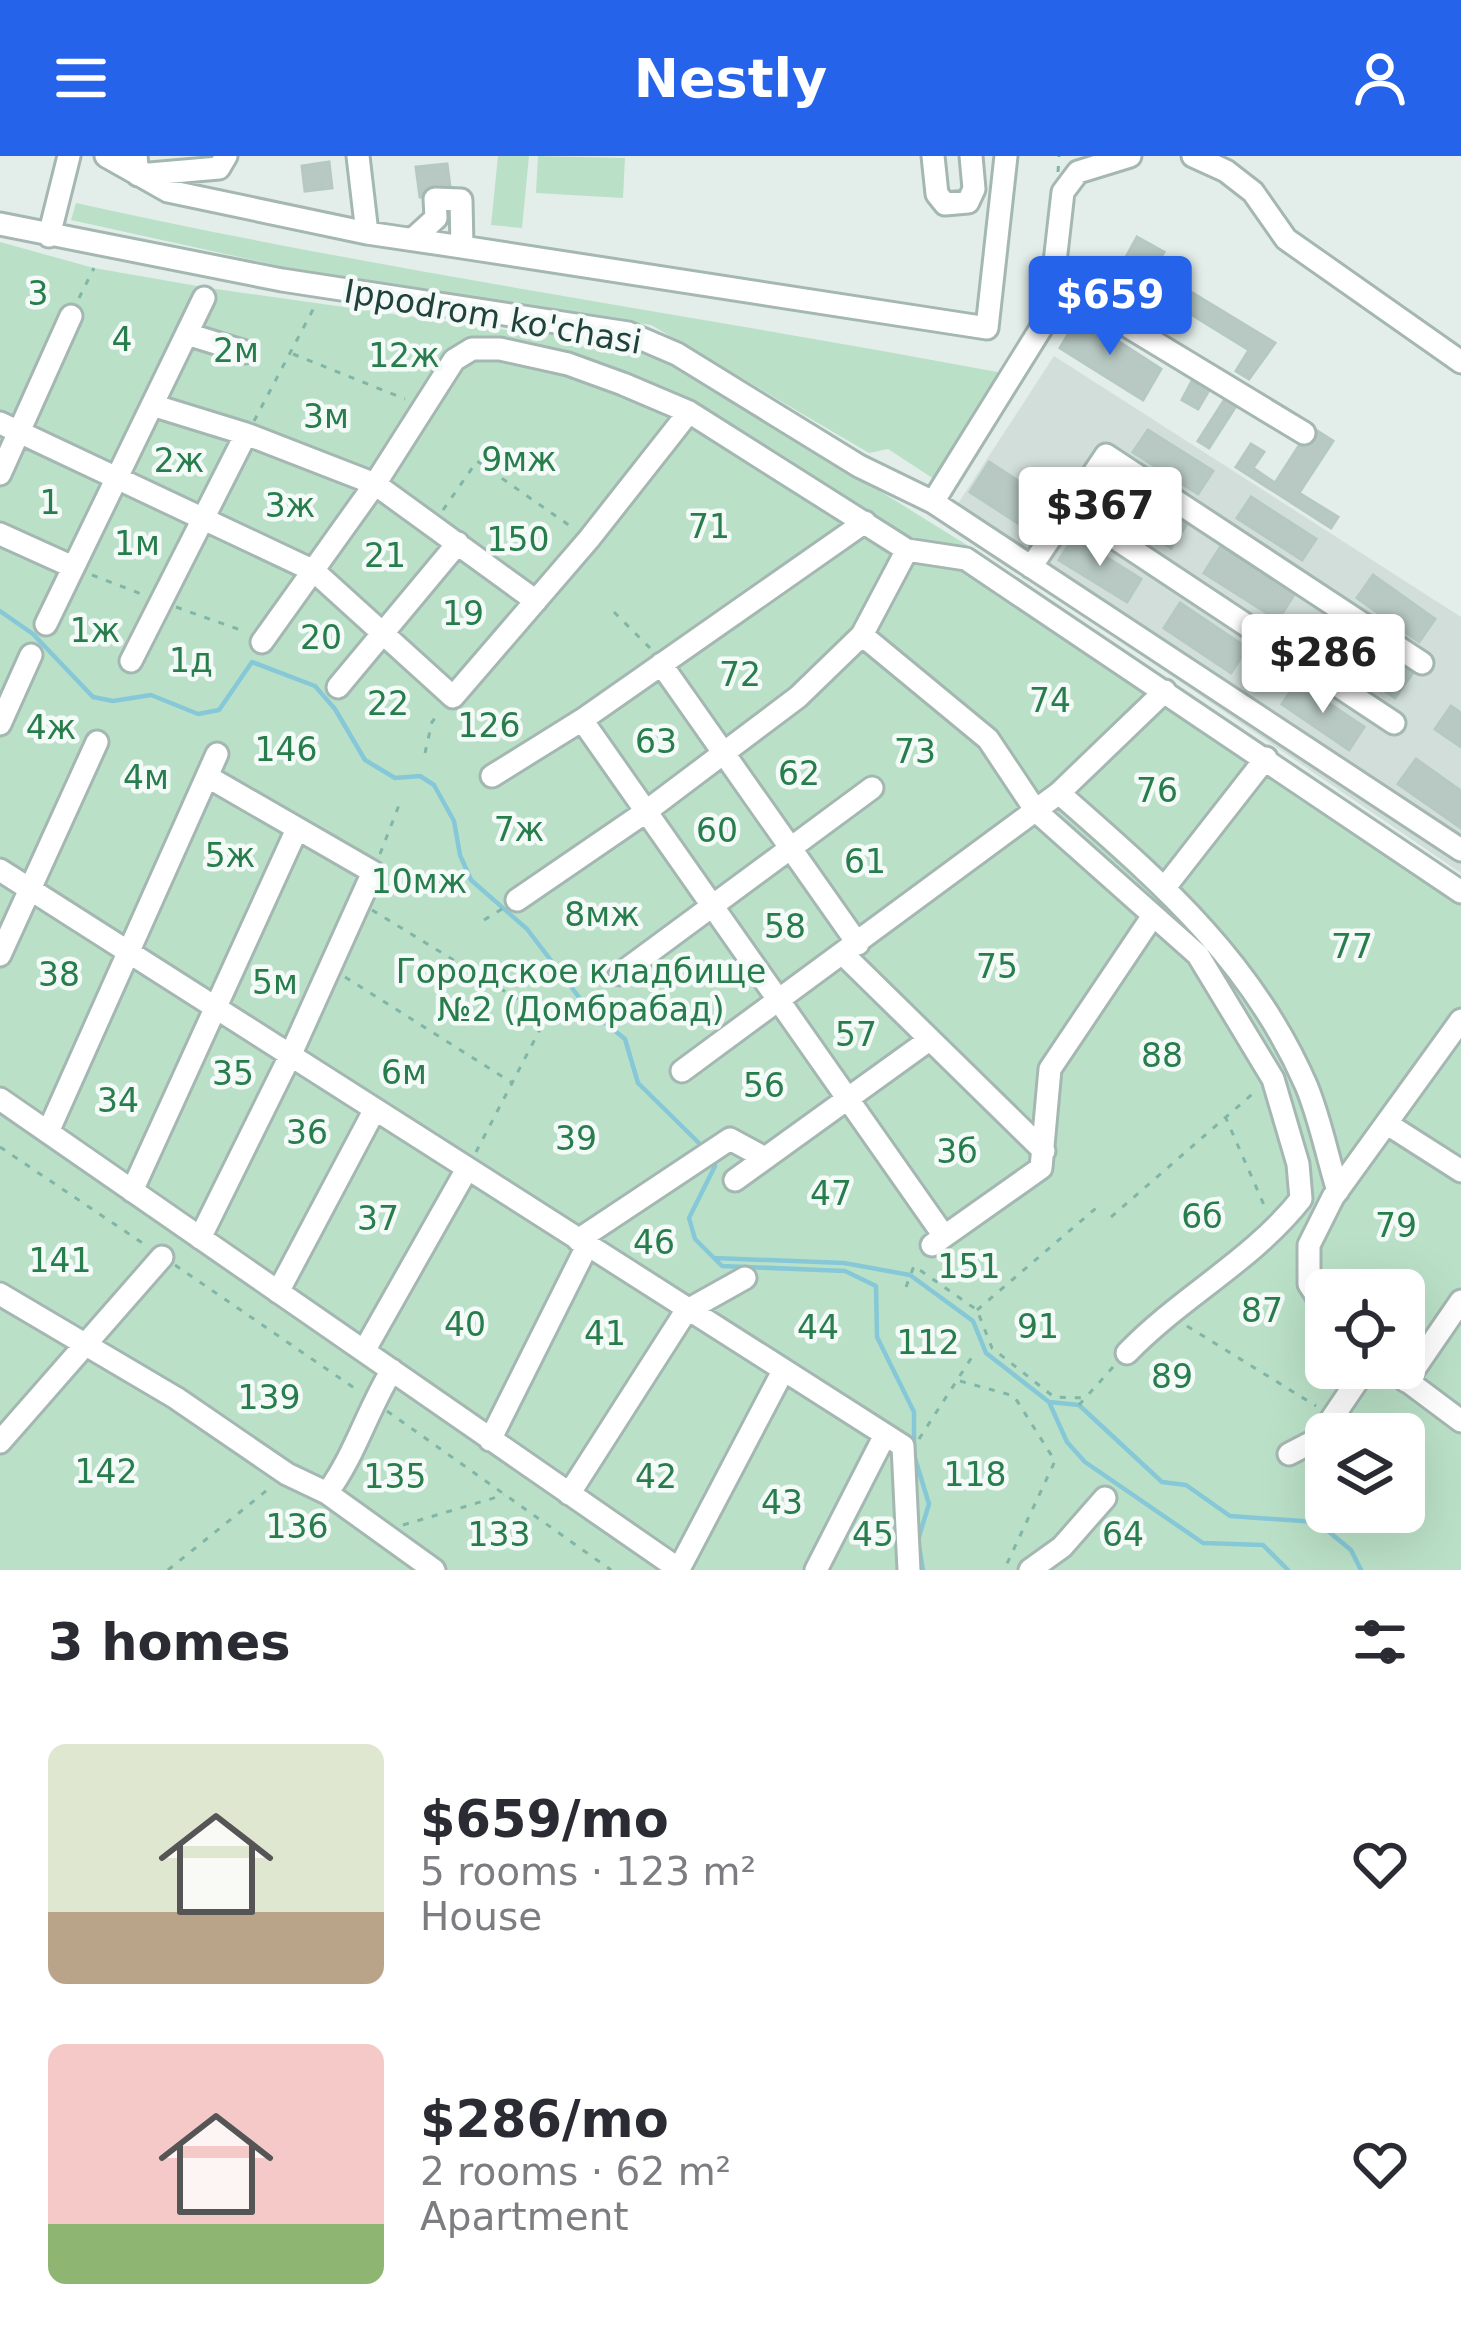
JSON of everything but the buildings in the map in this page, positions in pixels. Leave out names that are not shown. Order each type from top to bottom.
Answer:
[{"type":"street","points":[[49,236],[71,156],[219,168],[226,156]]},
{"type":"street","points":[[358,156],[368,233]]},
{"type":"street","points":[[932,156],[937,194],[944,204],[968,202],[974,189],[971,156]]},
{"type":"street","points":[[126,164],[168,190],[368,233],[987,328],[1006,156]]},
{"type":"street","points":[[1130,156],[1078,172],[1063,192],[1054,272],[1058,284],[1304,433]]},
{"type":"street","points":[[1193,156],[1226,170],[1252,192],[1286,238],[1461,362]]},
{"type":"street","points":[[413,239],[436,218],[435,199],[461,200],[462,247]]},
{"type":"street","name":"Ippodrom ko'chasi","points":[[0,224],[283,280],[628,334],[677,354],[859,466],[940,507],[1461,850]]},
{"type":"street","points":[[940,507],[1032,348],[1058,284]]},
{"type":"street","points":[[46,624],[204,298]]},
{"type":"street","points":[[0,474],[9,427],[71,316]]},
{"type":"street","points":[[187,334],[245,352]]},
{"type":"street","points":[[263,640],[375,484],[454,360],[480,348],[568,364],[689,412],[907,550],[967,559],[1461,892]]},
{"type":"street","points":[[152,405],[246,434],[375,484],[536,602]]},
{"type":"street","points":[[9,427],[314,571],[453,697],[589,539],[689,412]]},
{"type":"street","points":[[131,661],[246,434]]},
{"type":"street","points":[[1031,567],[1106,455],[1422,663]]},
{"type":"street","points":[[1071,509],[1394,723]]},
{"type":"street","points":[[492,776],[582,720],[865,523]]},
{"type":"street","points":[[0,534],[73,567]]},
{"type":"street","points":[[338,687],[458,543]]},
{"type":"street","points":[[509,905],[644,813],[798,697],[862,635],[907,550]]},
{"type":"street","points":[[862,635],[988,739],[1036,811],[1198,955],[1274,1078],[1298,1164],[1301,1199],[1276,1232],[1166,1313],[1127,1353]]},
{"type":"street","points":[[0,724],[32,655]]},
{"type":"street","points":[[662,664],[793,850],[851,949],[929,1040],[1043,1150]]},
{"type":"street","points":[[682,1071],[1036,811],[1165,691]]},
{"type":"street","points":[[582,720],[938,1241],[1041,1168],[1050,1070],[1152,917]]},
{"type":"street","points":[[0,955],[97,742]]},
{"type":"street","points":[[48,1132],[218,754]]},
{"type":"street","points":[[1166,886],[1266,758]]},
{"type":"street","points":[[200,1238],[373,872],[210,778]]},
{"type":"street","points":[[620,974],[872,788]]},
{"type":"street","points":[[1058,793],[1166,886],[1220,943],[1269,1015],[1307,1087],[1335,1194]]},
{"type":"street","points":[[132,1191],[297,829]]},
{"type":"street","points":[[0,870],[904,1446],[909,1570]]},
{"type":"street","points":[[1307,1269],[1309,1245],[1335,1194],[1461,1020]]},
{"type":"street","points":[[735,1180],[929,1040]]},
{"type":"street","points":[[0,1099],[679,1569],[783,1371]]},
{"type":"street","points":[[278,1292],[374,1111]]},
{"type":"street","points":[[1389,1125],[1461,1171]]},
{"type":"street","points":[[490,1440],[582,1243],[730,1139],[765,1158]]},
{"type":"street","points":[[364,1351],[467,1169]]},
{"type":"street","points":[[1301,1199],[1335,1194]]},
{"type":"street","points":[[0,1442],[163,1257]]},
{"type":"street","points":[[569,1494],[686,1311],[745,1278]]},
{"type":"street","points":[[0,1294],[85,1343],[286,1474],[326,1493],[434,1570]]},
{"type":"street","points":[[1425,1343],[1461,1301]]},
{"type":"street","points":[[326,1493],[351,1461],[373,1401],[392,1370]]},
{"type":"street","points":[[1417,1389],[1461,1421]]},
{"type":"street","points":[[816,1570],[885,1435]]},
{"type":"street","points":[[1289,1454],[1305,1445]]},
{"type":"street","points":[[1030,1570],[1062,1547],[1105,1498]]},
{"type":"path","points":[[71,316],[94,268]]},
{"type":"path","points":[[246,434],[318,300]]},
{"type":"path","points":[[293,354],[423,406]]},
{"type":"path","points":[[434,524],[478,461],[589,539]]},
{"type":"path","points":[[73,567],[263,640]]},
{"type":"path","points":[[614,612],[662,664]]},
{"type":"path","points":[[425,753],[431,722]]},
{"type":"path","points":[[373,872],[401,800]]},
{"type":"path","points":[[360,903],[545,1016]]},
{"type":"path","points":[[484,920],[509,905]]},
{"type":"path","points":[[331,968],[511,1082]]},
{"type":"path","points":[[467,1169],[559,993]]},
{"type":"path","points":[[1111,1217],[1225,1114],[1274,1078]]},
{"type":"path","points":[[1225,1114],[1276,1232]]},
{"type":"path","points":[[0,1147],[611,1570]]},
{"type":"path","points":[[977,1310],[1102,1203]]},
{"type":"path","points":[[906,1287],[914,1266],[977,1310],[992,1348],[1054,1397],[1085,1398]]},
{"type":"path","points":[[1166,1313],[1328,1413]]},
{"type":"path","points":[[1079,1405],[1127,1353]]},
{"type":"path","points":[[915,1445],[972,1357]]},
{"type":"path","points":[[960,1382],[1014,1396],[1055,1461],[1004,1570]]},
{"type":"path","points":[[168,1570],[286,1474]]},
{"type":"path","points":[[384,1530],[506,1495]]},
{"type":"shaded area","points":[[1054,356],[1461,617],[1461,873],[946,522]]},
{"type":"green space","points":[[498,156],[529,156],[522,228],[491,225]]},
{"type":"green space","points":[[538,156],[625,158],[623,198],[536,193]]},
{"type":"green space","points":[[76,203],[423,271],[1003,373],[934,479],[888,449],[869,453],[651,325],[298,270],[71,220]]},
{"type":"green space","name":"Городское кладбище №2 (Домбрабад)","points":[[0,242],[94,268],[209,288],[506,330],[601,338],[661,355],[970,547],[1461,882],[1461,1570],[0,1570]]},
{"type":"waterway","points":[[0,611],[33,634],[93,697],[113,701],[151,695],[198,714],[219,710],[252,662],[315,686],[335,709],[365,760],[395,778],[420,776],[434,785],[454,821],[460,855],[471,880],[527,929],[588,1009],[625,1039],[638,1083],[705,1149]]},
{"type":"waterway","points":[[712,1158],[715,1166],[689,1218],[695,1239],[722,1266],[845,1271],[876,1286],[877,1337],[914,1412],[914,1455],[929,1504],[918,1540],[923,1570]]},
{"type":"waterway","points":[[714,1258],[844,1263],[910,1275],[973,1321],[986,1353],[1049,1402],[1067,1442],[1085,1462],[1203,1543],[1263,1545],[1288,1570]]},
{"type":"waterway","points":[[1049,1402],[1079,1405],[1162,1482],[1186,1485],[1230,1516],[1317,1522],[1351,1550],[1361,1570]]},
{"type":"park label","name":"3","points":[[38,293]]},
{"type":"park label","name":"4","points":[[122,339]]},
{"type":"park label","name":"2м","points":[[236,350]]},
{"type":"park label","name":"12ж","points":[[404,355]]},
{"type":"park label","name":"3м","points":[[326,416]]},
{"type":"park label","name":"9мж","points":[[519,459]]},
{"type":"park label","name":"2ж","points":[[179,460]]},
{"type":"park label","name":"1","points":[[50,502]]},
{"type":"park label","name":"3ж","points":[[290,505]]},
{"type":"park label","name":"71","points":[[709,526]]},
{"type":"park label","name":"150","points":[[518,539]]},
{"type":"park label","name":"1м","points":[[137,543]]},
{"type":"park label","name":"21","points":[[385,555]]},
{"type":"park label","name":"19","points":[[463,613]]},
{"type":"park label","name":"1ж","points":[[95,630]]},
{"type":"park label","name":"20","points":[[321,637]]},
{"type":"park label","name":"1д","points":[[191,660]]},
{"type":"park label","name":"72","points":[[740,674]]},
{"type":"park label","name":"74","points":[[1050,700]]},
{"type":"park label","name":"22","points":[[388,703]]},
{"type":"park label","name":"126","points":[[489,725]]},
{"type":"park label","name":"4ж","points":[[51,727]]},
{"type":"park label","name":"63","points":[[656,741]]},
{"type":"park label","name":"146","points":[[286,749]]},
{"type":"park label","name":"73","points":[[915,751]]},
{"type":"park label","name":"62","points":[[799,773]]},
{"type":"park label","name":"4м","points":[[146,777]]},
{"type":"park label","name":"76","points":[[1157,790]]},
{"type":"park label","name":"7ж","points":[[519,829]]},
{"type":"park label","name":"60","points":[[717,830]]},
{"type":"park label","name":"5ж","points":[[230,855]]},
{"type":"park label","name":"61","points":[[865,861]]},
{"type":"park label","name":"10мж","points":[[419,881]]},
{"type":"park label","name":"8мж","points":[[602,914]]},
{"type":"park label","name":"58","points":[[785,926]]},
{"type":"park label","name":"77","points":[[1352,946]]},
{"type":"park label","name":"75","points":[[997,966]]},
{"type":"park label","name":"38","points":[[59,974]]},
{"type":"park label","name":"5м","points":[[275,982]]},
{"type":"park label","name":"57","points":[[856,1034]]},
{"type":"park label","name":"88","points":[[1162,1055]]},
{"type":"park label","name":"6м","points":[[404,1072]]},
{"type":"park label","name":"35","points":[[233,1073]]},
{"type":"park label","name":"56","points":[[764,1085]]},
{"type":"park label","name":"34","points":[[118,1100]]},
{"type":"park label","name":"36","points":[[307,1132]]},
{"type":"park label","name":"39","points":[[576,1138]]},
{"type":"park label","name":"3б","points":[[957,1151]]},
{"type":"park label","name":"47","points":[[831,1193]]},
{"type":"park label","name":"6б","points":[[1202,1216]]},
{"type":"park label","name":"37","points":[[378,1218]]},
{"type":"park label","name":"79","points":[[1396,1225]]},
{"type":"park label","name":"46","points":[[654,1242]]},
{"type":"park label","name":"141","points":[[60,1260]]},
{"type":"park label","name":"151","points":[[969,1266]]},
{"type":"park label","name":"87","points":[[1262,1310]]},
{"type":"park label","name":"40","points":[[465,1324]]},
{"type":"park label","name":"91","points":[[1038,1326]]},
{"type":"park label","name":"44","points":[[818,1327]]},
{"type":"park label","name":"41","points":[[605,1333]]},
{"type":"park label","name":"112","points":[[928,1342]]},
{"type":"park label","name":"89","points":[[1172,1376]]},
{"type":"park label","name":"139","points":[[269,1397]]},
{"type":"park label","name":"142","points":[[106,1471]]},
{"type":"park label","name":"118","points":[[975,1474]]},
{"type":"park label","name":"135","points":[[395,1476]]},
{"type":"park label","name":"42","points":[[656,1476]]},
{"type":"park label","name":"43","points":[[782,1502]]},
{"type":"park label","name":"136","points":[[297,1526]]},
{"type":"park label","name":"133","points":[[499,1534]]},
{"type":"park label","name":"45","points":[[873,1534]]},
{"type":"park label","name":"64","points":[[1123,1534]]}]
